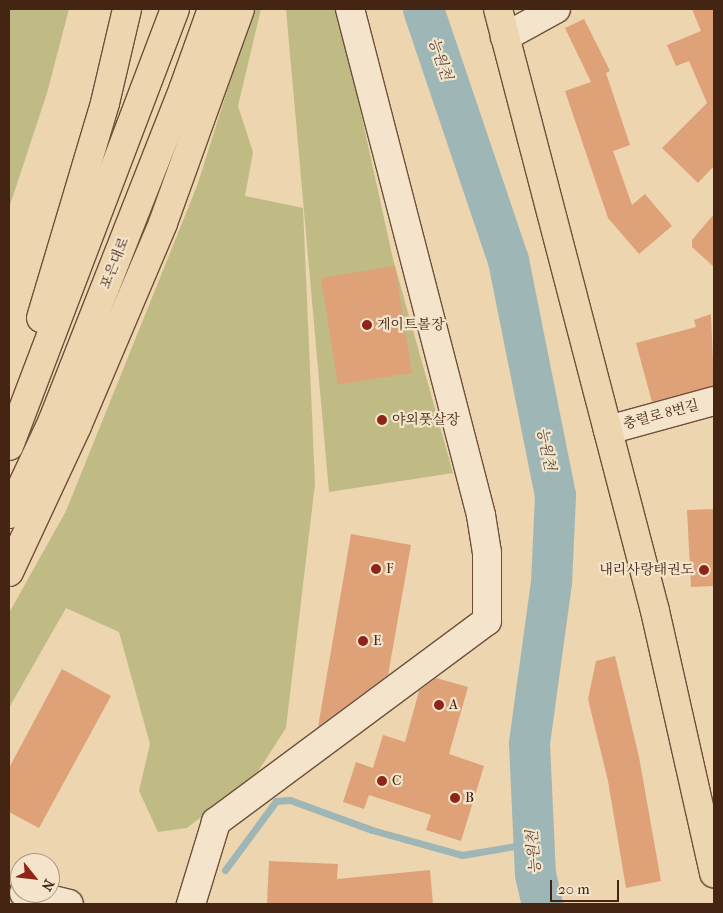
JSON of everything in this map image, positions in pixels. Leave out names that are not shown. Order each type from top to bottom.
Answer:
[{"type":"main road","points":[[9,407],[60,260],[105,103],[126,9]]},
{"type":"main road","points":[[9,446],[175,9]]},
{"type":"main road","name":"포은대로","points":[[9,514],[52,420],[183,90],[212,9]]},
{"type":"main road","points":[[9,572],[77,426],[163,223],[240,9]]},
{"type":"main road","points":[[498,9],[655,612],[714,873]]},
{"type":"street","points":[[191,904],[216,822],[487,621],[487,553],[481,515],[350,9]]},
{"type":"street","points":[[505,37],[556,9]]},
{"type":"street","name":"충렬로 8번길","points":[[608,430],[714,400]]},
{"type":"shaded area","points":[[9,9],[69,9],[47,93],[9,208]]},
{"type":"shaded area","points":[[253,9],[261,9],[238,106],[253,152],[245,196],[303,208],[315,484],[286,728],[257,773],[187,828],[158,832],[139,791],[150,744],[119,632],[66,608],[9,708],[9,613],[66,511],[197,186]]},
{"type":"shaded area","points":[[286,9],[338,9],[393,259],[453,473],[329,492]]},
{"type":"building","points":[[692,9],[714,9],[714,166],[698,183],[662,148],[707,103],[689,61],[676,66],[667,45],[701,31]]},
{"type":"building","points":[[584,19],[610,71],[606,73],[630,145],[613,151],[632,205],[645,194],[672,226],[639,254],[608,218],[565,91],[591,82],[565,28]]},
{"type":"building","points":[[714,214],[714,267],[692,247],[692,240]]},
{"type":"building","name":"게이트볼장","points":[[395,266],[412,373],[338,384],[321,278]]},
{"type":"building","points":[[711,314],[714,386],[652,402],[636,343],[696,327],[694,320]]},
{"type":"building","points":[[714,509],[714,586],[691,587],[687,510]]},
{"type":"building","points":[[351,534],[411,545],[388,675],[318,727]]},
{"type":"building","points":[[615,656],[639,757],[661,881],[626,888],[608,781],[588,699],[596,661]]},
{"type":"building","points":[[62,669],[111,696],[39,828],[9,812],[9,768]]},
{"type":"building","points":[[436,678],[468,687],[449,754],[484,766],[461,841],[426,830],[431,815],[369,795],[364,809],[343,802],[356,762],[373,768],[383,735],[405,742],[419,691]]},
{"type":"building","points":[[269,861],[338,864],[337,879],[430,870],[433,904],[267,904]]},
{"type":"waterway","name":"능원천","points":[[423,9],[508,260],[555,495],[551,582],[529,743],[535,874],[542,904]]},
{"type":"waterway","points":[[225,870],[276,801],[290,800],[372,830],[462,855],[533,843]]},
{"type":"place","name":"게이트볼장","points":[[367,325]]},
{"type":"place","name":"야외풋살장","points":[[382,420]]},
{"type":"place","name":"F","points":[[376,569]]},
{"type":"place","name":"내리사랑태권도","points":[[704,570]]},
{"type":"place","name":"E","points":[[363,641]]},
{"type":"place","name":"A","points":[[439,705]]},
{"type":"place","name":"C","points":[[382,781]]},
{"type":"place","name":"B","points":[[455,798]]}]
